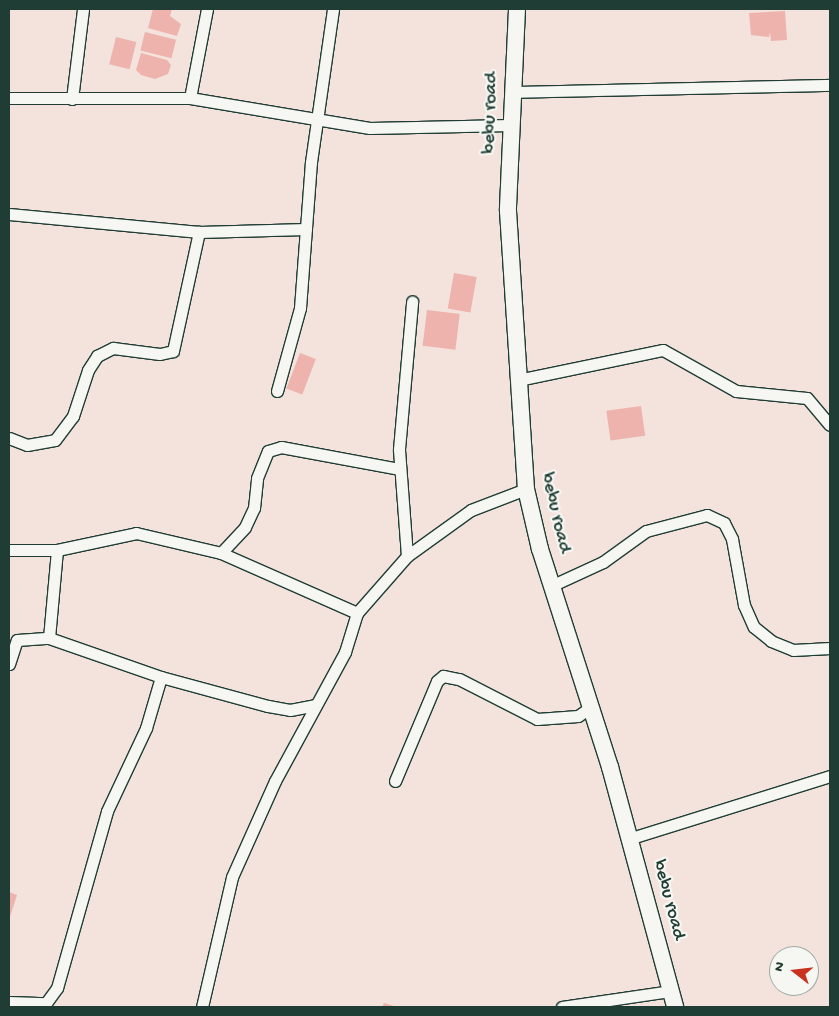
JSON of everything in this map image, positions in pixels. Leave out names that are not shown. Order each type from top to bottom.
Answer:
[{"type":"street","points":[[72,99],[83,9]]},
{"type":"street","points":[[190,98],[206,9]]},
{"type":"street","points":[[277,391],[300,308],[306,229],[333,9]]},
{"type":"street","name":"bebu road","points":[[517,9],[511,92],[508,211],[526,489],[553,585],[631,838],[673,999]]},
{"type":"street","points":[[511,92],[830,85]]},
{"type":"street","points":[[9,98],[190,98],[370,128],[510,125]]},
{"type":"street","points":[[9,214],[198,232],[306,229]]},
{"type":"street","points":[[9,438],[27,446],[55,440],[73,416],[88,370],[97,356],[113,348],[160,354],[173,351],[198,232]]},
{"type":"street","points":[[407,556],[400,468],[412,302]]},
{"type":"street","points":[[518,380],[663,350],[736,391],[807,398],[830,425]]},
{"type":"street","points":[[221,553],[245,527],[254,508],[257,478],[268,451],[281,447],[400,468]]},
{"type":"street","points":[[202,1007],[232,877],[314,705],[345,652],[357,613],[407,556],[471,510],[526,489]]},
{"type":"street","points":[[553,585],[603,562],[646,531],[707,515],[724,523],[732,539],[744,605],[754,627],[771,641],[793,650],[830,648]]},
{"type":"street","points":[[9,550],[57,550],[136,533],[221,553],[357,613]]},
{"type":"street","points":[[49,638],[57,550]]},
{"type":"street","points":[[9,664],[13,640],[49,638],[162,677],[268,706],[290,710],[314,705]]},
{"type":"street","points":[[395,781],[437,681],[443,676],[459,679],[537,719],[578,716],[591,707]]},
{"type":"street","points":[[9,1002],[52,1003],[107,810],[146,728],[162,677]]},
{"type":"street","points":[[631,838],[830,776]]},
{"type":"street","points":[[562,1007],[673,999]]},
{"type":"building","points":[[153,9],[172,9],[170,16],[181,24],[177,36],[148,28]]},
{"type":"building","points":[[785,11],[787,40],[771,41],[770,32],[769,37],[751,35],[749,13]]},
{"type":"building","points":[[145,32],[176,40],[171,58],[140,50]]},
{"type":"building","points":[[116,37],[136,42],[130,69],[109,64]]},
{"type":"building","points":[[141,53],[167,60],[171,65],[168,74],[155,79],[141,75],[136,70]]},
{"type":"building","points":[[454,273],[477,277],[470,312],[448,308]]},
{"type":"building","points":[[427,310],[460,314],[455,350],[423,346]]},
{"type":"building","points":[[300,353],[316,359],[302,395],[286,388]]},
{"type":"building","points":[[641,406],[645,436],[611,441],[606,411]]},
{"type":"building","points":[[9,892],[17,895],[9,920]]},
{"type":"building","points":[[384,1003],[397,1007],[382,1007]]}]
